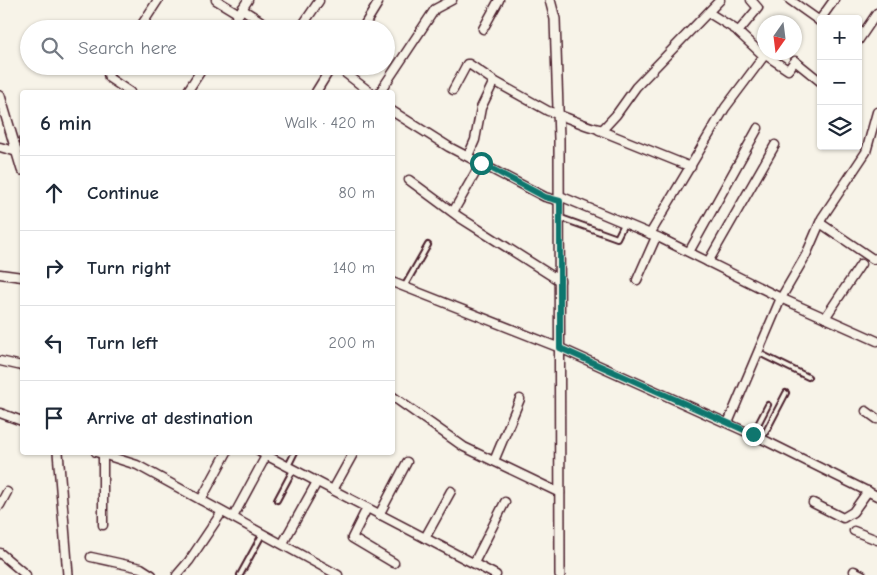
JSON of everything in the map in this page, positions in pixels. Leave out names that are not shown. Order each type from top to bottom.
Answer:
[{"type":"street","points":[[144,20],[158,0]]},
{"type":"street","points":[[216,0],[256,20]]},
{"type":"street","points":[[235,20],[248,0]]},
{"type":"street","points":[[435,0],[444,5]]},
{"type":"street","points":[[395,69],[435,9],[452,0]]},
{"type":"street","points":[[483,30],[499,0]]},
{"type":"street","points":[[550,0],[555,18],[560,198],[560,575]]},
{"type":"street","points":[[599,130],[608,124],[636,87],[710,13],[720,0]]},
{"type":"street","points":[[738,31],[758,8],[751,0]]},
{"type":"street","points":[[790,0],[817,20]]},
{"type":"street","points":[[824,15],[834,0]]},
{"type":"street","points":[[306,20],[319,2]]},
{"type":"street","points":[[368,20],[378,3]]},
{"type":"street","points":[[710,13],[738,31],[757,48]]},
{"type":"street","points":[[862,35],[877,13]]},
{"type":"street","points":[[637,280],[653,236],[691,167],[725,108],[760,60]]},
{"type":"street","points":[[774,60],[788,70],[795,61],[817,79]]},
{"type":"street","points":[[453,90],[468,64],[548,111],[558,112],[691,167]]},
{"type":"street","points":[[108,75],[109,78],[127,90]]},
{"type":"street","points":[[188,90],[198,75]]},
{"type":"street","points":[[317,90],[326,75]]},
{"type":"street","points":[[348,75],[367,90]]},
{"type":"street","points":[[381,90],[391,75]]},
{"type":"street","points":[[468,156],[475,140],[482,108],[494,81]]},
{"type":"street","points":[[0,96],[18,147],[0,147]]},
{"type":"street","points":[[728,423],[781,298],[806,255],[820,223],[874,142],[877,112]]},
{"type":"street","points":[[395,114],[468,156],[545,197],[560,198],[625,222],[781,298],[877,341]]},
{"type":"street","points":[[689,252],[758,128]]},
{"type":"street","points":[[708,262],[776,145]]},
{"type":"street","points":[[453,212],[481,163]]},
{"type":"street","points":[[410,180],[453,212],[560,281]]},
{"type":"street","points":[[820,223],[873,259],[877,258]]},
{"type":"street","points":[[825,318],[861,264]]},
{"type":"street","points":[[0,274],[20,277]]},
{"type":"street","points":[[395,283],[560,348],[753,434],[877,496]]},
{"type":"street","points":[[0,361],[20,366]]},
{"type":"street","points":[[395,398],[464,447],[560,493]]},
{"type":"street","points":[[494,461],[520,399]]},
{"type":"street","points":[[866,411],[877,420]]},
{"type":"street","points":[[0,413],[20,420]]},
{"type":"street","points":[[58,455],[68,575]]},
{"type":"street","points":[[101,455],[103,525]]},
{"type":"street","points":[[107,455],[137,465],[283,543],[338,575]]},
{"type":"street","points":[[202,500],[225,455]]},
{"type":"street","points":[[233,517],[263,455]]},
{"type":"street","points":[[265,455],[496,575]]},
{"type":"street","points":[[333,490],[352,455]]},
{"type":"street","points":[[380,515],[407,462]]},
{"type":"street","points":[[283,543],[317,482]]},
{"type":"street","points":[[425,538],[451,491]]},
{"type":"street","points":[[813,503],[843,518],[853,512],[868,491]]},
{"type":"street","points":[[0,504],[7,492]]},
{"type":"street","points":[[474,564],[505,502]]},
{"type":"street","points":[[367,508],[352,538],[394,563]]},
{"type":"street","points":[[177,575],[189,561],[222,512]]},
{"type":"street","points":[[854,531],[877,540]]},
{"type":"street","points":[[0,553],[26,575]]},
{"type":"street","points":[[91,557],[141,568],[152,575]]},
{"type":"street","points":[[854,571],[862,575]]},
{"type":"lane","points":[[560,218],[617,238],[625,222]]},
{"type":"lane","points":[[404,287],[428,245]]},
{"type":"lane","points":[[758,353],[808,377]]},
{"type":"lane","points":[[762,439],[786,393]]},
{"type":"lane","points":[[753,434],[768,405]]},
{"type":"lane","points":[[277,500],[294,455]]},
{"type":"lane","points":[[240,575],[264,533]]},
{"type":"route","points":[[481,163],[545,197],[560,201],[560,348],[753,434]]}]
